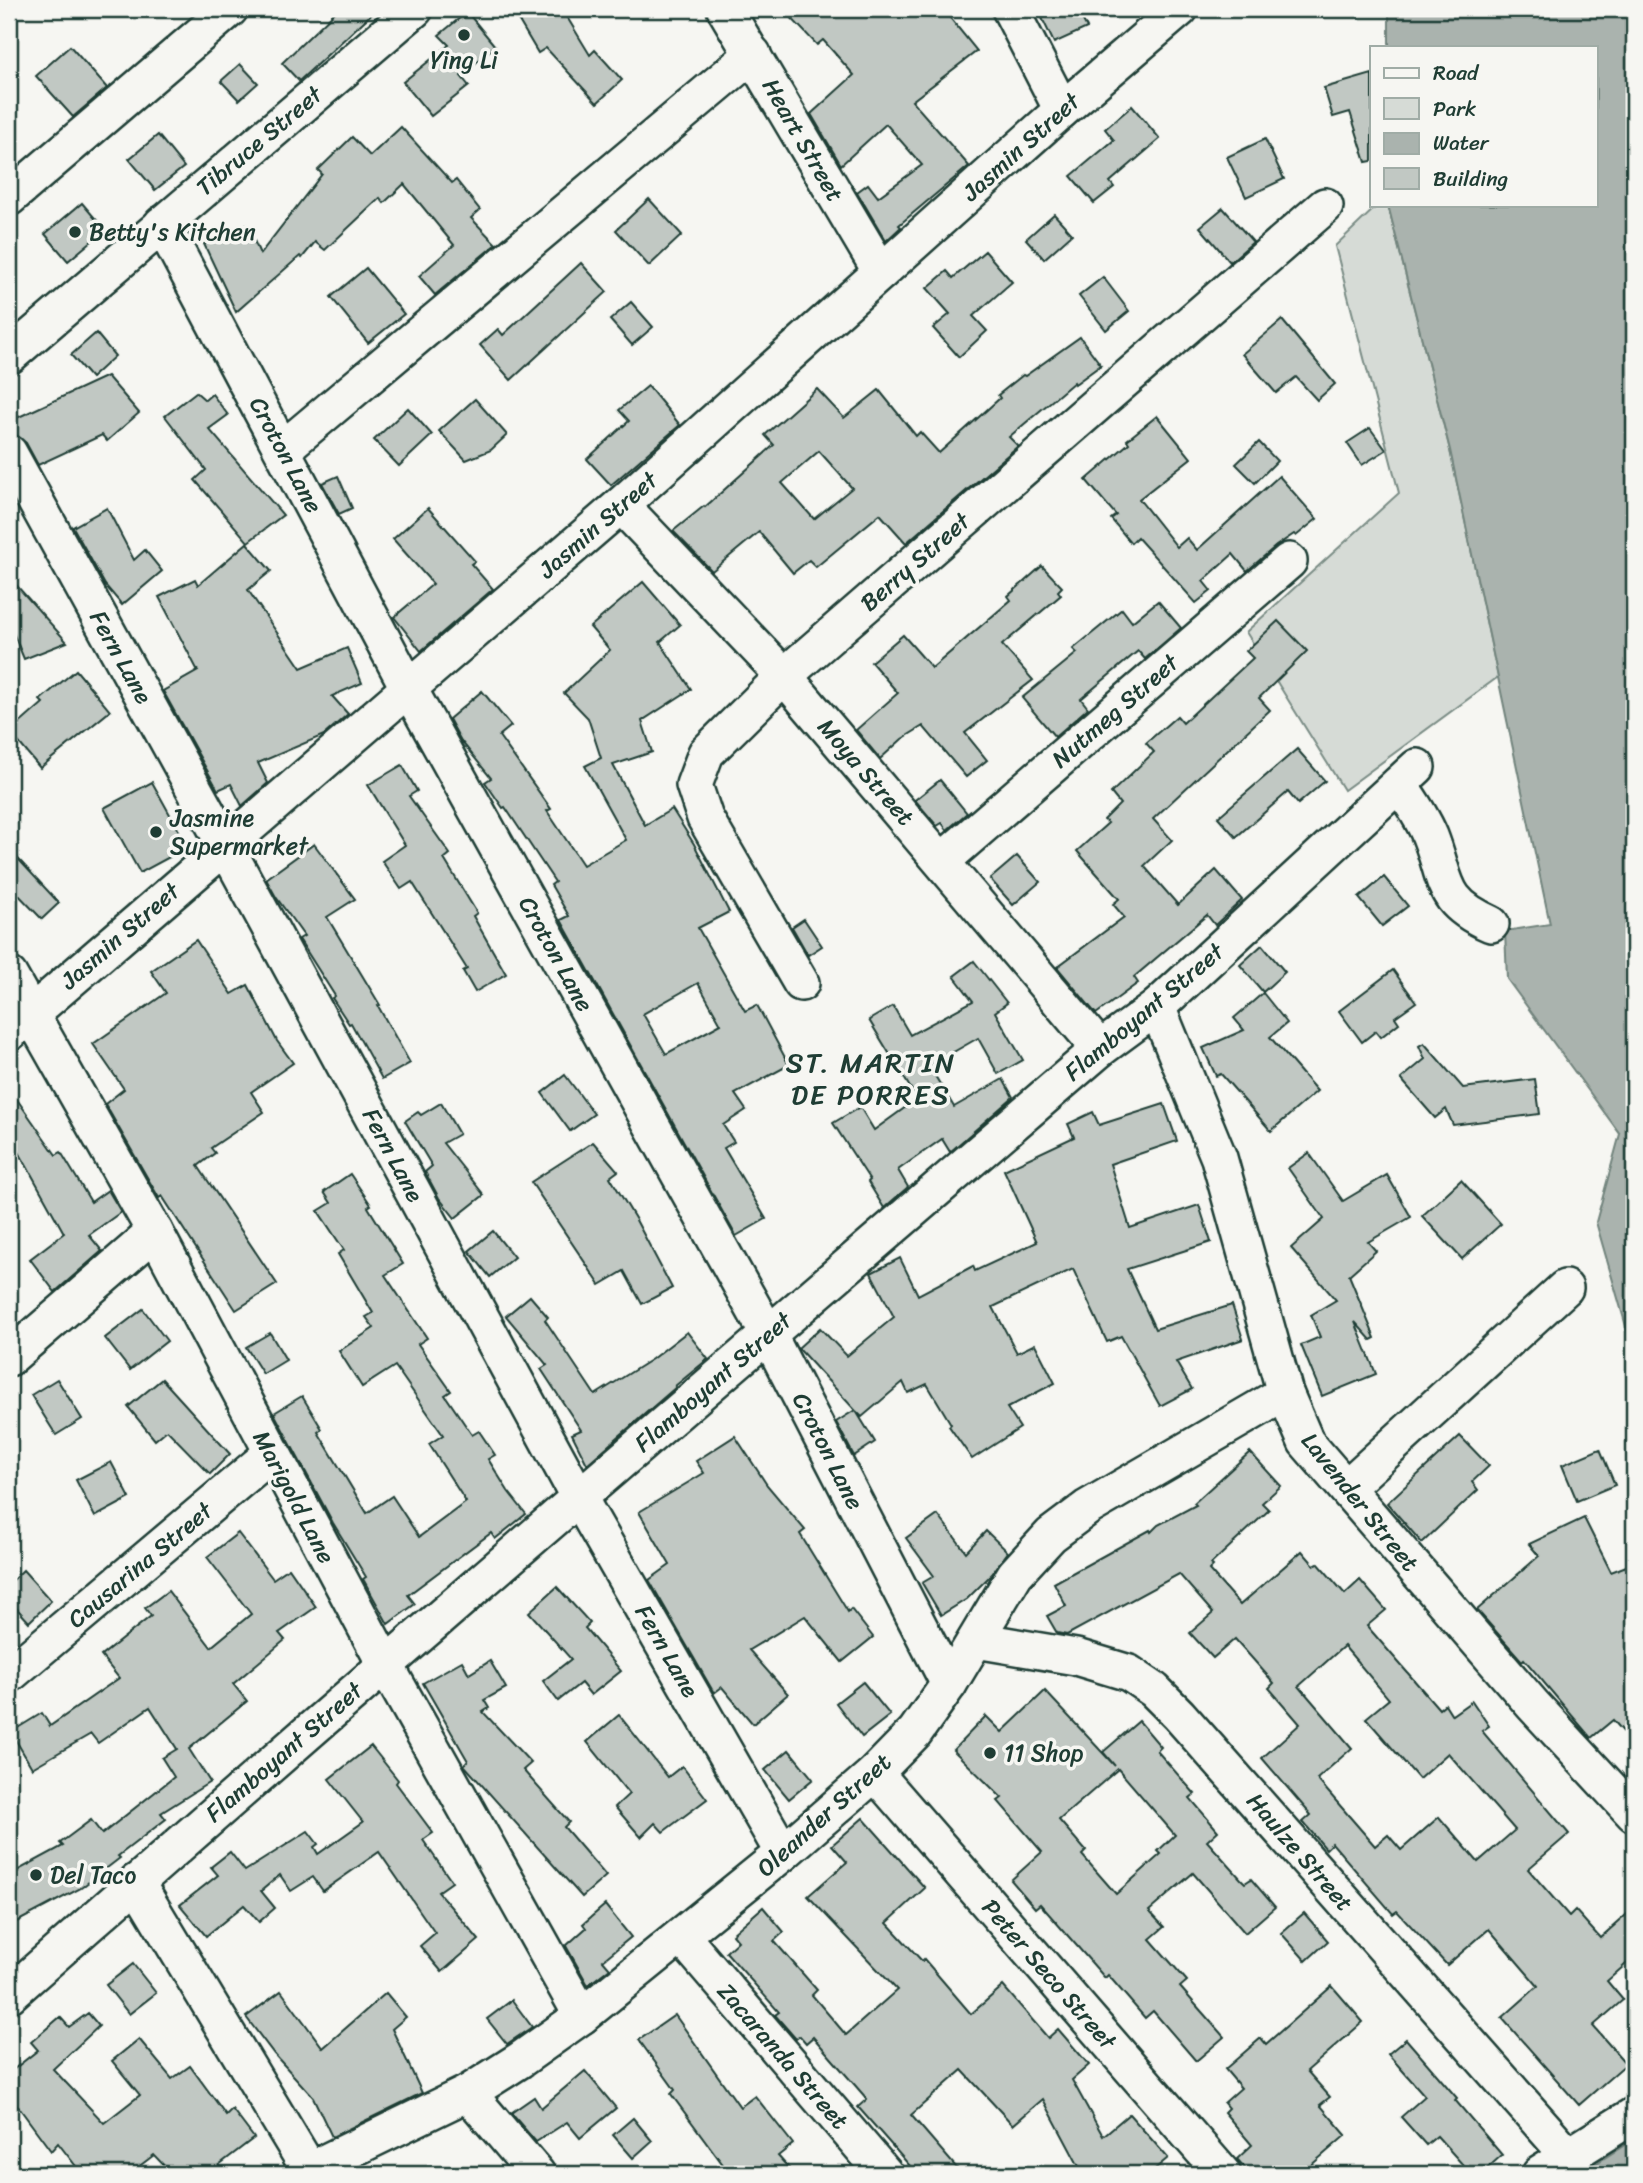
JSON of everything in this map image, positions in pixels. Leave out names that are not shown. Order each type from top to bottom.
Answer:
[{"type":"street","points":[[9,198],[230,9]]},
{"type":"street","name":"Tibruce Street","points":[[9,356],[415,9]]},
{"type":"street","name":"Heart Street","points":[[725,9],[881,272]]},
{"type":"street","points":[[1010,9],[1062,110]]},
{"type":"street","name":"Jasmin Street","points":[[20,1023],[621,505],[1062,110],[1180,9]]},
{"type":"street","points":[[283,449],[753,54]]},
{"type":"street","name":"Berry Street","points":[[802,983],[705,818],[694,785],[706,752],[784,676],[1325,206]]},
{"type":"street","name":"Croton Lane","points":[[162,224],[409,689],[768,1334],[949,1684]]},
{"type":"street","name":"Fern Lane","points":[[9,453],[579,1498],[783,1853]]},
{"type":"street","name":"Moya Street","points":[[621,505],[784,676],[1100,1049]]},
{"type":"street","name":"Nutmeg Street","points":[[942,861],[1289,561]]},
{"type":"street","name":"Flamboyant Street","points":[[9,1995],[385,1664],[768,1334],[1100,1049],[1157,1007],[1408,776],[1417,809],[1430,836],[1452,898],[1468,914],[1491,924]]},
{"type":"street","name":"Marigold Lane","points":[[9,975],[20,1023],[155,1233],[385,1664],[582,2016]]},
{"type":"street","name":"Lavender Street","points":[[1157,1007],[1219,1158],[1285,1393],[1306,1442],[1533,1705],[1634,1814]]},
{"type":"street","points":[[9,1358],[155,1233]]},
{"type":"street","points":[[1346,1488],[1565,1288]]},
{"type":"street","name":"Oleander Street","points":[[305,2172],[468,2092],[520,2060],[582,2016],[682,1937],[875,1773],[915,1732],[949,1684],[1015,1574],[1051,1535],[1087,1508],[1285,1393]]},
{"type":"street","name":"Causarina Street","points":[[9,1675],[271,1454]]},
{"type":"street","name":"Haulze Street","points":[[975,1640],[1076,1657],[1129,1673],[1154,1690],[1179,1715],[1554,2165]]},
{"type":"street","name":"Peter Seco Street","points":[[875,1773],[1223,2174]]},
{"type":"street","points":[[136,1882],[305,2172]]},
{"type":"street","name":"Zacaranda Street","points":[[682,1937],[885,2174]]},
{"type":"street","points":[[468,2092],[537,2174]]},
{"type":"street","points":[[1554,2165],[1634,2115]]},
{"type":"green space","points":[[1377,206],[1388,206],[1450,450],[1498,677],[1344,790],[1246,632],[1399,493],[1335,246]]},
{"type":"water","points":[[1389,9],[1634,9],[1634,1354],[1596,1222],[1620,1134],[1507,979],[1505,931],[1550,924],[1450,450],[1388,206],[1598,206],[1598,46],[1389,46]]},
{"type":"water","points":[[1634,2139],[1634,2174],[1580,2174]]},
{"type":"building","points":[[338,9],[377,9],[299,81],[282,63]]},
{"type":"building","points":[[538,9],[562,9],[590,55],[595,50],[622,80],[597,103],[546,48],[538,53],[519,21]]},
{"type":"building","points":[[783,9],[943,9],[977,51],[912,101],[969,166],[899,225],[901,227],[886,241],[857,192],[868,184],[878,197],[922,165],[886,124],[841,165],[811,114],[854,75],[823,40],[817,45]]},
{"type":"building","points":[[1061,9],[1077,9],[1087,28],[1054,43],[1042,18]]},
{"type":"building","points":[[467,12],[495,46],[461,76],[469,86],[431,116],[403,82],[449,45],[439,35]]},
{"type":"building","points":[[70,46],[107,88],[73,117],[36,76]]},
{"type":"building","points":[[240,64],[258,83],[239,100],[221,81]]},
{"type":"building","points":[[1370,75],[1370,161],[1366,162],[1350,112],[1333,117],[1324,88]]},
{"type":"building","points":[[1132,106],[1160,139],[1110,182],[1114,187],[1094,203],[1071,176],[1114,140],[1105,129]]},
{"type":"building","points":[[401,127],[452,183],[456,180],[480,210],[471,218],[496,244],[435,295],[419,276],[454,245],[404,184],[384,203],[380,198],[325,250],[315,242],[302,258],[300,256],[236,312],[204,244],[247,225],[260,254],[322,174],[318,170],[352,137],[370,156]]},
{"type":"building","points":[[158,135],[184,167],[155,190],[129,159]]},
{"type":"building","points":[[1265,139],[1284,179],[1246,197],[1227,157]]},
{"type":"building","points":[[649,199],[682,235],[649,266],[616,230]]},
{"type":"building","name":"Betty's Kitchen","points":[[82,203],[105,230],[68,261],[45,234]]},
{"type":"building","points":[[1223,208],[1253,242],[1230,262],[1200,227]]},
{"type":"building","points":[[1054,214],[1072,234],[1044,259],[1026,239]]},
{"type":"building","points":[[985,251],[1012,282],[973,316],[987,331],[959,357],[933,328],[950,314],[927,288],[947,271],[953,278]]},
{"type":"building","points":[[581,263],[607,292],[511,380],[480,345],[498,329],[503,335]]},
{"type":"building","points":[[366,268],[404,314],[368,343],[331,297]]},
{"type":"building","points":[[1103,277],[1129,311],[1106,330],[1079,296]]},
{"type":"building","points":[[631,302],[653,327],[632,345],[610,320]]},
{"type":"building","points":[[1282,320],[1335,384],[1317,400],[1296,377],[1276,393],[1242,354]]},
{"type":"building","points":[[96,333],[115,356],[91,378],[71,355]]},
{"type":"building","points":[[1080,337],[1101,365],[1075,384],[1074,382],[1009,437],[1018,446],[906,543],[880,514],[816,567],[809,560],[793,573],[759,532],[712,571],[673,531],[705,507],[774,445],[765,435],[817,389],[844,418],[879,390],[916,436],[920,432],[939,453],[1000,398],[998,395]],"holes":[[[819,451],[852,488],[814,519],[782,483]]]},
{"type":"building","points":[[107,376],[139,413],[107,441],[102,435],[38,465],[26,443],[16,435],[10,421]]},
{"type":"building","points":[[648,386],[680,425],[611,485],[587,459],[629,421],[619,410]]},
{"type":"building","points":[[196,392],[205,400],[212,394],[228,415],[209,429],[283,515],[248,542],[195,480],[206,470],[165,416]]},
{"type":"building","points":[[475,399],[507,435],[491,450],[466,460],[439,431]]},
{"type":"building","points":[[408,408],[432,435],[399,466],[374,440]]},
{"type":"building","points":[[1157,416],[1191,458],[1139,499],[1177,547],[1187,538],[1197,550],[1279,476],[1317,519],[1296,536],[1294,534],[1276,546],[1247,571],[1233,554],[1203,581],[1211,591],[1196,603],[1137,537],[1131,543],[1111,519],[1116,515],[1086,480],[1129,443],[1127,440]]},
{"type":"building","points":[[1370,428],[1386,450],[1362,465],[1347,443]]},
{"type":"building","points":[[1259,442],[1277,461],[1255,483],[1236,464]]},
{"type":"building","points":[[338,476],[352,508],[339,514],[322,483]]},
{"type":"building","points":[[107,508],[134,560],[145,550],[162,571],[122,605],[105,585],[73,527]]},
{"type":"building","points":[[428,508],[475,561],[471,564],[493,589],[421,651],[394,617],[433,584],[393,539]]},
{"type":"building","points":[[247,543],[271,571],[248,590],[301,668],[347,648],[362,683],[332,696],[348,714],[324,735],[258,763],[268,783],[242,806],[231,784],[218,790],[163,691],[198,671],[159,597],[195,579],[198,585]]},
{"type":"building","points":[[1042,566],[1062,587],[1058,591],[1061,595],[1002,645],[1033,680],[965,733],[987,760],[966,777],[923,726],[902,739],[880,759],[856,730],[898,693],[871,662],[903,635],[932,668],[1011,600],[1008,596]]},
{"type":"building","points":[[9,577],[67,642],[24,659],[9,623]]},
{"type":"building","points":[[643,582],[680,625],[660,642],[691,689],[642,721],[652,752],[613,765],[645,825],[672,809],[694,844],[729,912],[698,928],[745,1011],[757,1005],[789,1065],[735,1094],[746,1110],[723,1125],[734,1142],[724,1148],[766,1219],[736,1236],[561,920],[569,916],[551,885],[555,882],[485,782],[491,778],[461,741],[449,719],[482,691],[511,726],[499,736],[551,809],[547,811],[583,865],[626,840],[585,766],[601,758],[588,718],[564,693],[610,650],[590,627]],"holes":[[[698,983],[721,1024],[666,1054],[643,1014]]]},
{"type":"building","points":[[1158,601],[1181,628],[1145,659],[1138,651],[1081,699],[1088,708],[1055,737],[1022,698],[1077,653],[1073,649],[1122,609],[1132,622]]},
{"type":"building","points":[[1278,621],[1307,651],[1259,698],[1270,710],[1153,819],[1172,840],[1144,866],[1178,905],[1216,870],[1242,900],[1215,925],[1207,915],[1134,977],[1138,983],[1096,1014],[1057,967],[1124,917],[1113,904],[1119,899],[1077,851],[1108,823],[1104,820],[1120,804],[1111,793],[1154,752],[1146,743],[1177,716],[1183,723],[1253,658],[1246,651]]},
{"type":"building","points":[[76,670],[110,711],[40,768],[10,732],[43,703],[40,700]]},
{"type":"building","points":[[1297,749],[1325,781],[1298,804],[1288,792],[1236,837],[1218,817]]},
{"type":"building","points":[[402,765],[417,791],[409,796],[450,854],[444,859],[477,913],[473,916],[506,974],[475,992],[463,971],[467,969],[412,882],[401,889],[382,861],[405,845],[368,785]]},
{"type":"building","points":[[940,780],[967,813],[947,830],[942,823],[937,826],[915,800]]},
{"type":"building","points":[[152,782],[188,847],[140,873],[104,808]]},
{"type":"building","points":[[314,844],[355,899],[327,917],[380,1005],[378,1006],[410,1063],[382,1079],[299,939],[304,936],[266,879]]},
{"type":"building","points":[[9,849],[59,903],[42,919],[9,885]]},
{"type":"building","points":[[1017,856],[1040,882],[1013,905],[990,879]]},
{"type":"building","points":[[1384,877],[1408,906],[1382,926],[1359,898]]},
{"type":"building","points":[[804,919],[822,946],[808,955],[792,927]]},
{"type":"building","points":[[196,940],[232,994],[248,985],[277,1041],[293,1063],[251,1092],[264,1112],[211,1148],[215,1153],[198,1166],[277,1284],[236,1310],[162,1196],[159,1198],[105,1104],[124,1089],[93,1044],[166,993],[151,971]]},
{"type":"building","points":[[1262,945],[1285,972],[1263,992],[1240,965]]},
{"type":"building","points":[[974,961],[1007,1003],[995,1012],[1023,1060],[998,1074],[978,1038],[929,1066],[954,1107],[1003,1079],[1013,1097],[950,1152],[942,1139],[898,1170],[908,1187],[884,1208],[868,1182],[870,1180],[833,1123],[860,1107],[874,1130],[917,1099],[869,1020],[893,1006],[910,1035],[973,1001],[954,976]]},
{"type":"building","points":[[1393,970],[1416,1002],[1395,1017],[1399,1023],[1381,1037],[1376,1031],[1362,1042],[1339,1011]]},
{"type":"building","points":[[1263,993],[1287,1023],[1270,1037],[1317,1091],[1271,1131],[1221,1074],[1216,1076],[1203,1048],[1244,1030],[1234,1018]]},
{"type":"building","points":[[1424,1043],[1463,1088],[1535,1079],[1540,1114],[1453,1125],[1446,1109],[1435,1118],[1401,1079],[1425,1059],[1419,1046]]},
{"type":"building","points":[[565,1075],[594,1114],[570,1131],[542,1093]]},
{"type":"building","points":[[9,1088],[56,1155],[61,1152],[91,1202],[108,1190],[121,1212],[89,1235],[102,1251],[55,1292],[30,1259],[64,1233],[9,1134]]},
{"type":"building","points":[[441,1103],[459,1134],[443,1143],[484,1195],[455,1218],[439,1198],[425,1172],[432,1166],[405,1121],[418,1112],[421,1115]]},
{"type":"building","points":[[1164,1104],[1177,1141],[1110,1164],[1130,1228],[1199,1205],[1211,1242],[1127,1269],[1155,1329],[1232,1305],[1243,1339],[1176,1362],[1192,1389],[1160,1406],[1121,1336],[1107,1342],[1073,1269],[993,1307],[1017,1353],[1035,1344],[1055,1383],[1007,1408],[1020,1428],[972,1459],[949,1426],[951,1424],[927,1384],[908,1393],[903,1382],[862,1417],[856,1411],[875,1442],[854,1456],[836,1422],[855,1410],[798,1348],[820,1328],[847,1356],[894,1317],[871,1273],[900,1258],[918,1295],[973,1266],[975,1271],[1037,1242],[1004,1170],[1074,1137],[1068,1124],[1093,1112],[1099,1125]]},
{"type":"building","points":[[593,1142],[618,1171],[610,1177],[672,1288],[642,1304],[624,1271],[600,1285],[531,1182]]},
{"type":"building","points":[[1309,1153],[1343,1201],[1387,1175],[1411,1217],[1368,1242],[1376,1251],[1349,1275],[1375,1338],[1371,1340],[1355,1322],[1376,1374],[1322,1396],[1301,1345],[1320,1337],[1311,1315],[1336,1300],[1291,1248],[1324,1219],[1288,1168]]},
{"type":"building","points":[[350,1174],[371,1205],[368,1207],[403,1264],[385,1275],[427,1338],[418,1344],[451,1391],[445,1395],[472,1435],[479,1431],[495,1455],[488,1459],[526,1514],[495,1539],[491,1533],[408,1595],[415,1604],[388,1624],[363,1579],[366,1577],[333,1523],[274,1413],[302,1396],[322,1429],[318,1432],[367,1513],[392,1496],[419,1537],[466,1502],[429,1444],[443,1435],[395,1366],[362,1387],[339,1351],[374,1328],[366,1317],[373,1313],[338,1254],[344,1250],[318,1211],[331,1203],[324,1192]]},
{"type":"building","points":[[1461,1180],[1501,1224],[1462,1259],[1422,1216]]},
{"type":"building","points":[[493,1231],[514,1257],[490,1277],[469,1251]]},
{"type":"building","points":[[530,1296],[548,1317],[545,1320],[595,1395],[652,1359],[687,1332],[708,1359],[587,1464],[572,1434],[581,1430],[541,1369],[547,1365],[506,1316]]},
{"type":"building","points":[[143,1309],[167,1341],[130,1370],[105,1338]]},
{"type":"building","points":[[270,1333],[286,1360],[263,1374],[246,1347]]},
{"type":"building","points":[[57,1379],[82,1419],[56,1435],[31,1395]]},
{"type":"building","points":[[162,1379],[230,1454],[210,1474],[167,1430],[155,1440],[128,1407]]},
{"type":"building","points":[[735,1436],[767,1485],[805,1530],[800,1534],[848,1612],[851,1609],[873,1637],[842,1662],[805,1616],[749,1650],[788,1694],[753,1724],[722,1687],[714,1693],[649,1580],[670,1565],[639,1512],[704,1473],[696,1461]]},
{"type":"building","points":[[1460,1436],[1489,1466],[1472,1482],[1478,1490],[1422,1543],[1387,1503]]},
{"type":"building","points":[[1600,1449],[1615,1485],[1577,1501],[1562,1465]]},
{"type":"building","points":[[1250,1452],[1281,1486],[1262,1503],[1269,1510],[1211,1564],[1213,1566],[1209,1570],[1240,1605],[1302,1551],[1314,1565],[1318,1563],[1345,1594],[1360,1580],[1386,1610],[1367,1626],[1439,1709],[1445,1704],[1452,1715],[1472,1701],[1489,1726],[1482,1731],[1569,1834],[1528,1869],[1569,1916],[1575,1910],[1600,1938],[1634,1908],[1634,1957],[1607,1981],[1623,2000],[1593,2026],[1626,2064],[1579,2105],[1502,2018],[1538,1986],[1489,1929],[1447,1965],[1397,1911],[1393,1914],[1332,1843],[1326,1849],[1303,1822],[1311,1815],[1262,1758],[1300,1724],[1269,1688],[1274,1683],[1235,1639],[1213,1658],[1190,1633],[1213,1613],[1179,1574],[1067,1635],[1057,1633],[1047,1616],[1066,1606],[1054,1583],[1150,1530],[1151,1532],[1158,1525],[1196,1505],[1194,1503]],"holes":[[[1344,1646],[1389,1699],[1366,1718],[1419,1779],[1448,1753],[1515,1830],[1478,1862],[1439,1817],[1401,1850],[1388,1835],[1375,1846],[1317,1779],[1352,1748],[1299,1686]]]},
{"type":"building","points":[[111,1462],[130,1498],[95,1517],[76,1480]]},
{"type":"building","points":[[938,1515],[966,1552],[986,1531],[1008,1552],[992,1574],[967,1599],[941,1615],[922,1583],[934,1576],[906,1538]]},
{"type":"building","points":[[1584,1518],[1611,1572],[1634,1563],[1634,1744],[1613,1720],[1591,1738],[1524,1659],[1522,1661],[1477,1610],[1539,1556],[1529,1544]]},
{"type":"building","points":[[238,1533],[273,1579],[289,1568],[316,1607],[279,1633],[285,1640],[233,1684],[247,1701],[189,1749],[210,1782],[161,1813],[166,1819],[81,1888],[9,1926],[9,1875],[63,1846],[60,1843],[91,1820],[102,1834],[174,1777],[162,1758],[177,1749],[150,1707],[98,1743],[91,1734],[32,1768],[11,1732],[42,1713],[50,1726],[119,1678],[101,1656],[151,1616],[145,1608],[168,1591],[211,1647],[251,1614],[207,1557]]},
{"type":"building","points":[[23,1570],[51,1601],[29,1622],[9,1600],[9,1584]]},
{"type":"building","points":[[557,1587],[590,1623],[585,1628],[621,1671],[591,1695],[581,1683],[558,1701],[543,1681],[571,1659],[529,1612]]},
{"type":"building","points":[[462,1661],[469,1674],[490,1661],[506,1688],[484,1700],[489,1708],[483,1712],[531,1763],[523,1770],[569,1822],[564,1827],[606,1876],[582,1897],[464,1765],[468,1761],[423,1683]]},
{"type":"building","points":[[863,1682],[890,1715],[862,1737],[836,1703]]},
{"type":"building","points":[[1045,1691],[1115,1766],[1103,1752],[1139,1721],[1161,1747],[1157,1751],[1195,1794],[1190,1798],[1218,1831],[1207,1841],[1245,1883],[1251,1879],[1275,1907],[1245,1933],[1193,1873],[1149,1911],[1164,1927],[1150,1939],[1187,1981],[1180,1987],[1224,2037],[1196,2061],[1153,2011],[1145,2018],[1108,1975],[1105,1978],[1040,1904],[1035,1908],[1011,1880],[1042,1852],[998,1801],[1002,1798],[953,1750],[986,1716],[1002,1732]],"holes":[[[1118,1769],[1175,1835],[1158,1851],[1161,1854],[1116,1894],[1082,1855],[1086,1851],[1059,1820]]]},
{"type":"building","points":[[619,1715],[668,1777],[682,1766],[707,1799],[663,1832],[655,1823],[641,1837],[615,1807],[629,1794],[587,1742]]},
{"type":"building","points":[[371,1746],[398,1780],[396,1783],[433,1833],[423,1840],[452,1882],[438,1892],[479,1940],[442,1972],[420,1946],[435,1933],[379,1852],[323,1891],[313,1877],[291,1891],[280,1875],[261,1891],[275,1908],[259,1922],[244,1905],[206,1936],[180,1905],[218,1875],[211,1867],[230,1852],[245,1871],[308,1831],[318,1844],[314,1847],[318,1854],[363,1822],[329,1779]]},
{"type":"building","points":[[789,1750],[813,1779],[789,1799],[765,1770]]},
{"type":"building","points":[[863,1818],[925,1888],[887,1923],[922,1961],[924,1959],[971,2014],[1003,1986],[1048,2038],[1058,2029],[1089,2065],[1072,2080],[1103,2136],[1129,2114],[1168,2158],[1149,2174],[1083,2174],[1043,2099],[1013,2125],[962,2070],[911,2115],[962,2174],[917,2174],[858,2107],[867,2099],[813,2037],[806,2043],[800,2036],[796,2039],[775,2015],[779,2012],[726,1952],[738,1941],[732,1934],[763,1907],[784,1932],[774,1941],[817,1990],[812,1995],[846,2035],[897,1990],[808,1896],[847,1862],[832,1845]]},
{"type":"building","points":[[605,1905],[631,1937],[603,1960],[610,1968],[588,1985],[566,1946],[586,1928],[583,1924]]},
{"type":"building","points":[[1304,1913],[1328,1941],[1306,1961],[1281,1933]]},
{"type":"building","points":[[133,1964],[156,1993],[129,2014],[106,1985]]},
{"type":"building","points":[[1332,1986],[1363,2022],[1307,2071],[1330,2097],[1320,2105],[1346,2135],[1301,2174],[1250,2174],[1237,2159],[1252,2145],[1224,2112],[1228,2108],[1224,2103],[1241,2088],[1225,2069],[1261,2038],[1266,2044]]},
{"type":"building","points":[[281,1991],[323,2048],[386,1993],[406,2017],[392,2029],[422,2093],[332,2137],[313,2097],[274,2054],[246,2017]]},
{"type":"building","points":[[512,2000],[532,2027],[507,2044],[487,2019]]},
{"type":"building","points":[[88,2013],[99,2026],[53,2069],[104,2123],[140,2095],[112,2061],[139,2039],[172,2079],[190,2066],[226,2115],[232,2109],[254,2138],[207,2174],[172,2174],[154,2155],[129,2174],[82,2174],[58,2143],[51,2151],[9,2094],[9,2073],[38,2050],[31,2042],[60,2017],[69,2027]]},
{"type":"building","points":[[675,2015],[740,2107],[755,2096],[793,2144],[778,2156],[794,2174],[730,2174],[671,2094],[675,2090],[639,2040]]},
{"type":"building","points":[[1406,2039],[1502,2155],[1481,2174],[1471,2174],[1437,2136],[1426,2145],[1401,2117],[1425,2096],[1388,2054]]},
{"type":"building","points":[[585,2071],[616,2108],[580,2138],[567,2122],[536,2142],[511,2113],[534,2097],[541,2108]]},
{"type":"building","points":[[633,2118],[652,2141],[633,2158],[613,2135]]},
{"type":"place","name":"Ying Li","points":[[464,35]]},
{"type":"place","name":"Betty's Kitchen","points":[[75,232]]},
{"type":"place","name":"Jasmine Supermarket","points":[[156,832]]},
{"type":"place","name":"11 Shop","points":[[990,1753]]},
{"type":"place","name":"Del Taco","points":[[36,1875]]},
{"type":"district","name":"ST. MARTIN DE PORRES","points":[[871,1078]]}]
